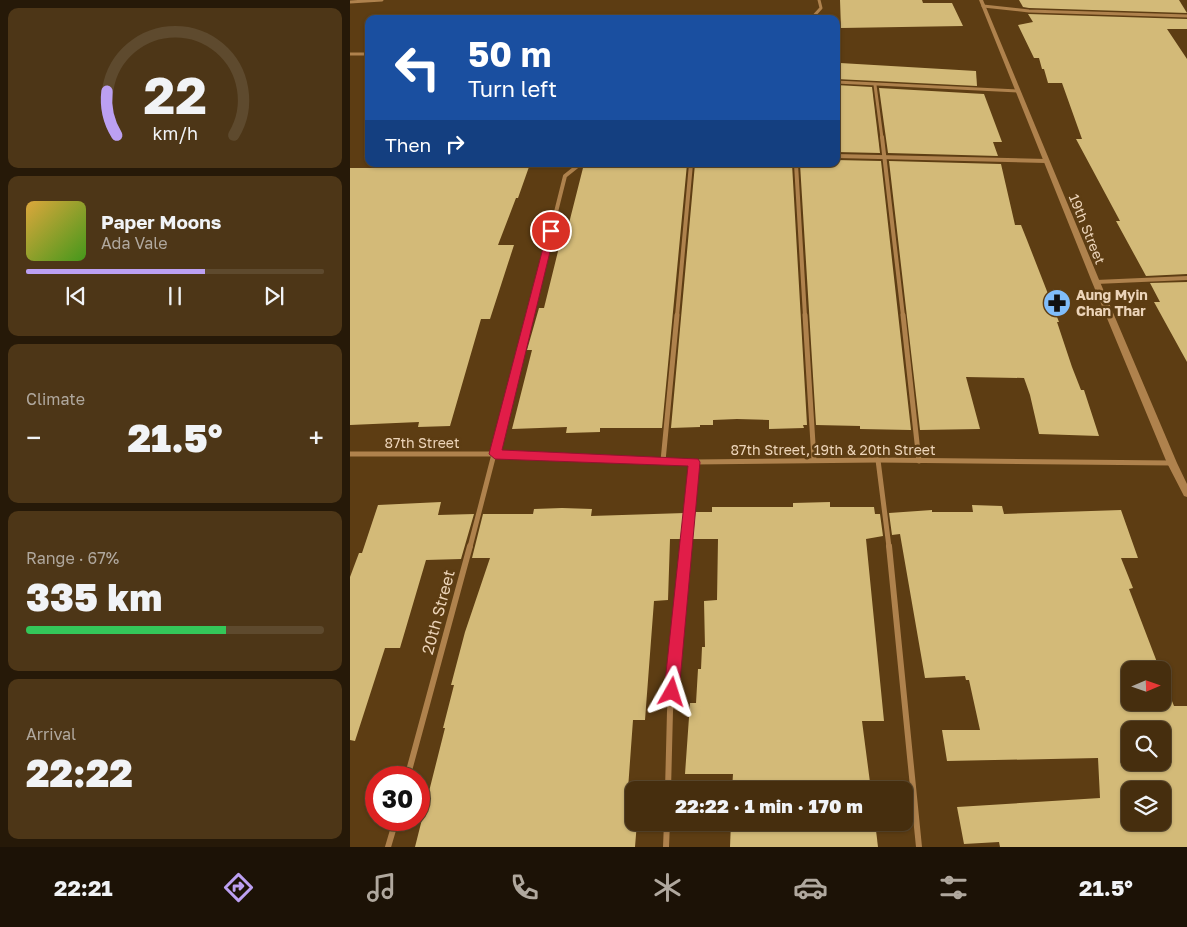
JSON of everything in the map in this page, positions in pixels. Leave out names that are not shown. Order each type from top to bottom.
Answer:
[{"type":"street","points":[[350,2],[382,0]]},
{"type":"street","points":[[815,15],[821,8],[819,0]]},
{"type":"street","points":[[982,3],[1026,10],[1091,14],[1187,16]]},
{"type":"street","name":"19th Street","points":[[982,3],[1096,282],[1172,463],[1187,493]]},
{"type":"street","points":[[350,54],[365,54]]},
{"type":"street","points":[[840,82],[1018,91]]},
{"type":"street","points":[[875,85],[885,156],[919,461]]},
{"type":"street","points":[[840,156],[1046,160]]},
{"type":"street","name":"20th Street","points":[[410,766],[495,454],[565,176],[576,167]]},
{"type":"street","points":[[663,461],[691,167]]},
{"type":"street","points":[[796,167],[814,460]]},
{"type":"street","points":[[1096,282],[1187,278]]},
{"type":"street","name":"87th Street","points":[[350,454],[495,454]]},
{"type":"street","name":"87th Street, 19th & 20th Street","points":[[495,454],[694,462],[878,460],[1172,463]]},
{"type":"street","points":[[878,460],[897,612],[920,847]]},
{"type":"street","points":[[668,781],[670,711],[694,462]]},
{"type":"street","points":[[388,847],[393,831]]},
{"type":"street","points":[[666,847],[667,831]]},
{"type":"building","points":[[840,0],[922,0],[923,3],[952,3],[963,26],[841,28]]},
{"type":"building","points":[[1019,0],[1179,0],[1187,13],[1029,8],[1023,7]]},
{"type":"building","points":[[1028,14],[1187,19],[1187,29],[1167,29],[1187,59],[1187,274],[1146,276],[1116,221],[1120,221],[1076,139],[1082,139],[1062,83],[1048,83],[1039,58],[1034,58],[1018,25],[1033,22]]},
{"type":"building","points":[[840,63],[976,71],[977,86],[840,79]]},
{"type":"building","points":[[840,85],[872,87],[880,153],[840,152]]},
{"type":"building","points":[[879,88],[984,94],[1002,142],[993,142],[998,156],[888,153]]},
{"type":"building","points":[[840,160],[881,161],[911,430],[860,429],[860,426],[816,425],[800,167],[840,167]]},
{"type":"building","points":[[889,161],[1001,164],[1015,225],[1021,225],[1027,240],[1059,322],[1057,322],[1072,367],[1081,390],[1084,390],[1099,436],[1039,434],[1024,378],[966,377],[980,429],[920,430]]},
{"type":"building","points":[[529,167],[498,245],[514,245],[490,319],[481,319],[450,426],[418,427],[419,422],[350,425],[350,168]]},
{"type":"building","points":[[583,167],[687,167],[662,428],[600,428],[600,432],[566,433],[567,427],[512,429],[532,350],[527,350],[539,308],[544,308],[562,235],[566,235]]},
{"type":"building","points":[[695,167],[792,167],[807,425],[803,425],[804,428],[769,429],[769,420],[737,419],[713,420],[713,425],[700,425],[700,427],[671,428]]},
{"type":"building","points":[[1187,282],[1187,362],[1154,302],[1160,302],[1150,283]]},
{"type":"building","points":[[441,502],[438,515],[474,514],[461,559],[426,560],[400,648],[385,648],[355,741],[350,740],[350,577],[359,553],[362,553],[378,505]]},
{"type":"building","points":[[830,502],[830,507],[874,507],[875,514],[880,514],[883,536],[866,539],[884,721],[862,721],[870,781],[733,781],[733,774],[685,774],[690,703],[696,703],[698,669],[701,669],[702,647],[705,647],[704,601],[717,600],[718,539],[691,539],[694,512],[712,512],[712,507],[793,507],[793,503]]},
{"type":"building","points":[[972,505],[1002,506],[1004,514],[1121,510],[1138,558],[1121,558],[1133,588],[1129,589],[1157,661],[1121,661],[1121,711],[1171,711],[1171,698],[1174,706],[1187,706],[1187,847],[1000,847],[999,842],[964,844],[957,807],[1100,798],[1098,758],[947,761],[942,730],[980,730],[969,680],[966,680],[965,676],[925,678],[900,534],[892,535],[889,513],[932,510],[932,512],[973,512]]},
{"type":"building","points":[[534,509],[592,509],[591,516],[685,513],[682,539],[670,539],[668,600],[654,601],[645,720],[633,720],[629,781],[625,781],[625,831],[636,831],[635,847],[415,847],[419,831],[430,831],[430,788],[454,685],[451,685],[465,632],[490,558],[472,558],[483,514],[533,514]]},
{"type":"building","points":[[731,831],[876,831],[878,847],[730,847]]},
{"type":"place","name":"Aung Myin Chan Thar","points":[[1057,303]]},
{"type":"route","points":[[551,231],[495,454],[694,462],[672,692]]}]
